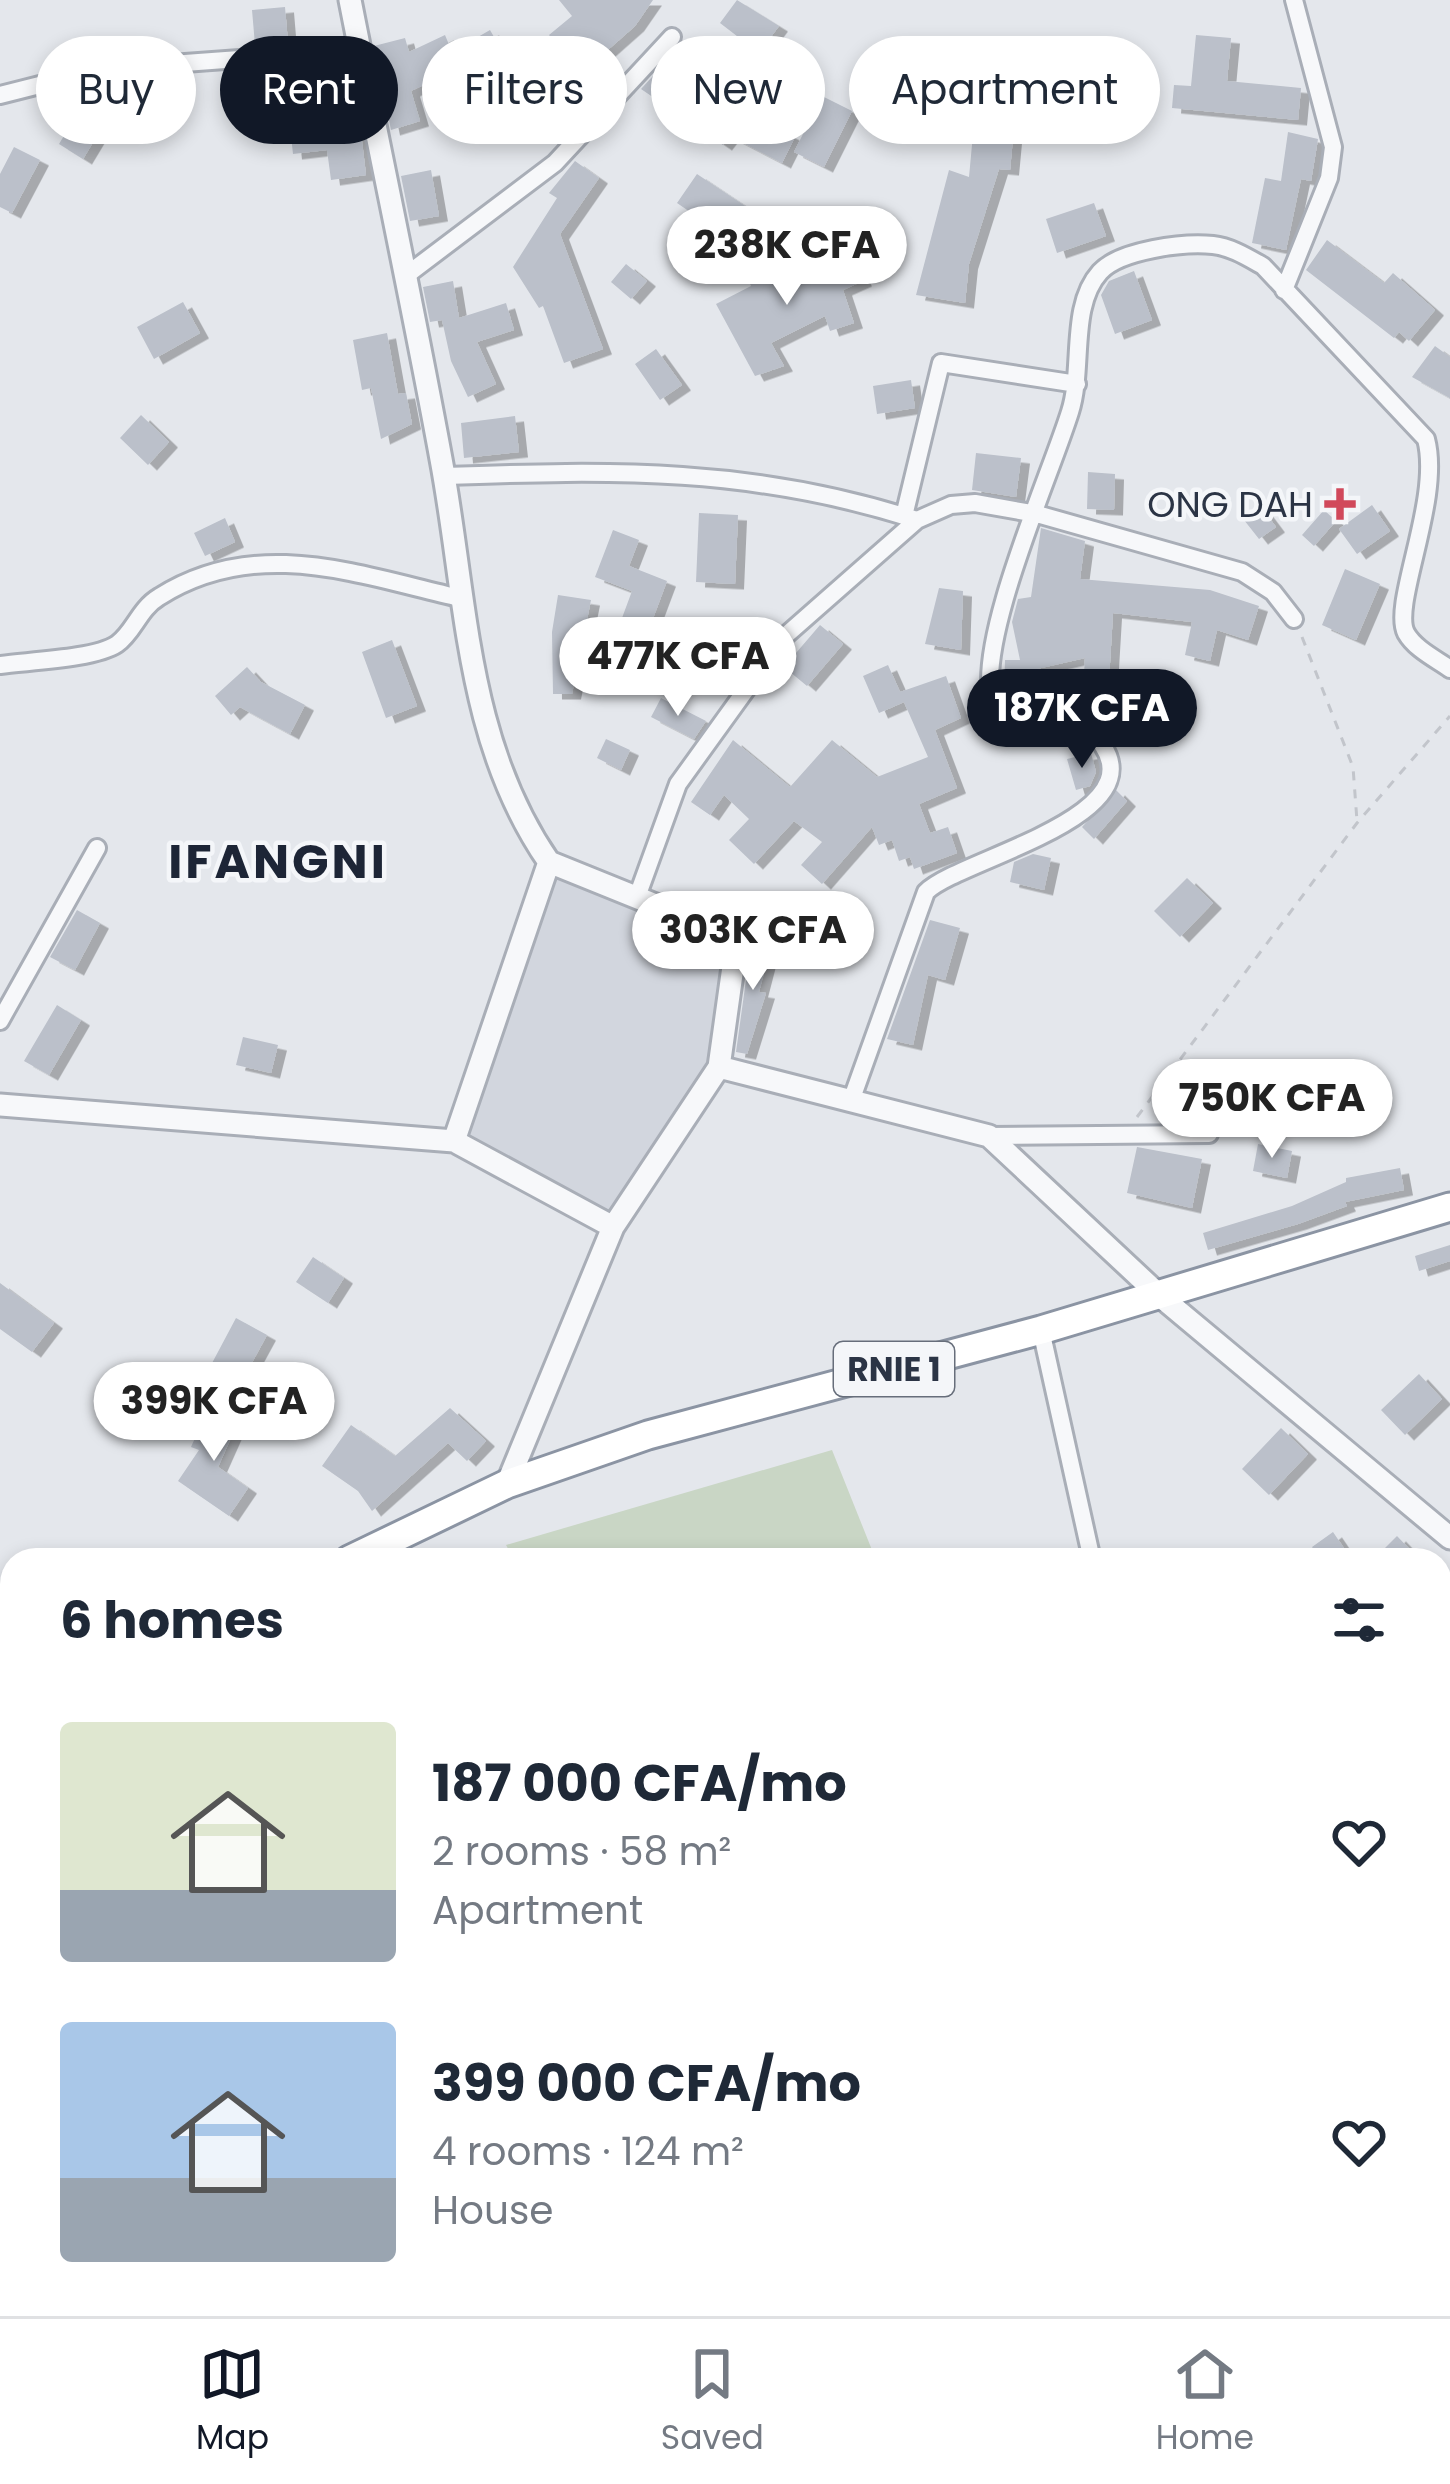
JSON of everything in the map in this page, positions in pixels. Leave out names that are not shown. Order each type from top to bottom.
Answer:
[{"type":"highway","name":"RNIE 1","points":[[374,1548],[507,1484],[648,1435],[1041,1330],[1450,1208]]},
{"type":"street","points":[[350,0],[357,36]]},
{"type":"street","points":[[1284,290],[1329,178],[1333,147],[1294,0]]},
{"type":"street","points":[[0,95],[103,69],[220,60]]},
{"type":"street","points":[[404,277],[555,163],[651,60]]},
{"type":"street","points":[[378,144],[444,476],[460,598],[484,723],[526,826],[548,862],[737,938],[719,1067],[613,1227],[507,1484]]},
{"type":"street","points":[[851,1101],[926,892],[941,877],[1045,839],[1104,788],[1110,774],[1108,754],[1085,719],[1064,704],[1005,706],[992,700],[994,626],[1037,514],[1077,384],[1086,289],[1104,267],[1125,256],[1210,244],[1263,266],[1426,439],[1432,463],[1431,495],[1401,610],[1404,630],[1414,643],[1450,669]]},
{"type":"street","points":[[910,518],[940,363],[1077,384]]},
{"type":"street","points":[[444,476],[634,470],[738,480],[845,498],[910,518]]},
{"type":"street","points":[[637,897],[678,784],[784,637],[910,518],[975,502],[1037,514],[1242,572],[1273,592],[1294,619]]},
{"type":"street","points":[[0,665],[106,650],[124,637],[158,597],[268,560],[315,565],[460,598]]},
{"type":"street","points":[[0,1021],[97,848]]},
{"type":"street","points":[[454,1141],[548,862]]},
{"type":"street","points":[[719,1067],[988,1136],[1209,1134]]},
{"type":"street","points":[[0,1105],[454,1141],[613,1227]]},
{"type":"street","points":[[988,1136],[1160,1296],[1450,1538]]},
{"type":"street","points":[[1041,1330],[1089,1548]]},
{"type":"path","points":[[1294,619],[1353,767],[1357,823]]},
{"type":"path","points":[[1126,1132],[1357,823],[1450,716]]},
{"type":"shaded area","points":[[554,873],[728,942],[711,1066],[612,1217],[464,1136]]},
{"type":"green space","points":[[832,1450],[871,1548],[508,1548]]},
{"type":"building","points":[[559,0],[653,0],[624,36],[550,36],[572,16]]},
{"type":"building","points":[[737,0],[779,26],[772,36],[737,36],[720,23]]},
{"type":"building","points":[[285,7],[287,36],[254,36],[252,10]]},
{"type":"building","points":[[1196,35],[1231,38],[1227,81],[1301,88],[1298,120],[1172,108],[1174,85],[1191,86]]},
{"type":"building","points":[[405,38],[409,52],[422,46],[422,86],[411,91],[420,121],[398,128],[398,40]]},
{"type":"building","points":[[825,98],[849,110],[824,167],[794,152],[798,144],[825,144]]},
{"type":"building","points":[[1288,132],[1318,139],[1311,181],[1301,179],[1286,250],[1252,243],[1265,178],[1281,181]]},
{"type":"building","points":[[59,144],[92,144],[83,159]]},
{"type":"building","points":[[292,144],[362,144],[366,175],[331,180],[327,150],[293,154]]},
{"type":"building","points":[[745,144],[792,144],[782,163]]},
{"type":"building","points":[[972,144],[1012,144],[1010,170],[999,169],[969,264],[965,303],[916,295],[949,170],[969,177]]},
{"type":"building","points":[[14,147],[40,160],[12,213],[0,207],[0,174]]},
{"type":"building","points":[[575,161],[599,178],[560,234],[603,349],[564,363],[543,306],[539,308],[513,267],[557,198],[549,193]]},
{"type":"building","points":[[431,170],[439,216],[410,221],[401,176]]},
{"type":"building","points":[[697,174],[754,212],[734,242],[677,203]]},
{"type":"building","points":[[1094,203],[1106,236],[1057,253],[1046,219]]},
{"type":"building","points":[[1327,240],[1384,283],[1393,273],[1435,310],[1409,341],[1399,332],[1394,338],[1306,270]]},
{"type":"building","points":[[787,255],[799,280],[850,255],[863,281],[843,290],[854,323],[830,331],[825,316],[771,343],[784,366],[755,376],[716,304],[751,286],[749,281]]},
{"type":"building","points":[[626,264],[647,281],[631,299],[611,282]]},
{"type":"building","points":[[1134,271],[1152,320],[1115,334],[1101,295],[1109,281]]},
{"type":"building","points":[[453,281],[459,318],[506,303],[514,330],[477,342],[496,384],[468,397],[451,361],[442,320],[430,322],[423,287]]},
{"type":"building","points":[[183,302],[200,333],[154,359],[137,327]]},
{"type":"building","points":[[387,333],[398,394],[406,393],[412,424],[381,439],[371,388],[362,390],[353,340]]},
{"type":"building","points":[[1435,346],[1450,357],[1450,398],[1412,377]]},
{"type":"building","points":[[656,349],[682,385],[660,400],[635,364]]},
{"type":"building","points":[[911,380],[915,408],[877,414],[873,386]]},
{"type":"building","points":[[141,415],[169,442],[148,465],[120,438]]},
{"type":"building","points":[[515,416],[519,452],[464,458],[461,423]]},
{"type":"building","points":[[976,453],[1021,458],[1016,497],[972,490]]},
{"type":"building","points":[[1088,472],[1115,474],[1114,510],[1087,509]]},
{"type":"building","points":[[1372,505],[1390,531],[1357,554],[1339,529]]},
{"type":"building","points":[[1261,507],[1276,527],[1259,539],[1244,520]]},
{"type":"building","points":[[1324,510],[1336,521],[1314,546],[1302,535]]},
{"type":"building","points":[[699,513],[738,515],[735,584],[696,582]]},
{"type":"building","points":[[225,518],[235,542],[205,556],[194,533]]},
{"type":"building","points":[[1041,528],[1085,541],[1080,579],[1210,590],[1259,606],[1248,640],[1217,630],[1210,661],[1185,655],[1192,622],[1113,613],[1109,680],[1122,703],[1099,716],[1083,688],[1085,658],[1028,671],[1028,691],[1004,690],[1005,660],[1020,660],[1012,622],[1018,599],[1031,597]]},
{"type":"building","points":[[613,530],[639,540],[629,566],[667,581],[649,629],[622,618],[632,591],[595,577]]},
{"type":"building","points":[[1345,569],[1380,584],[1356,640],[1322,625]]},
{"type":"building","points":[[939,588],[963,591],[961,650],[925,644]]},
{"type":"building","points":[[558,595],[591,600],[572,694],[553,694],[552,632]]},
{"type":"building","points":[[820,625],[843,644],[807,686],[784,667]]},
{"type":"building","points":[[392,640],[417,706],[386,718],[362,652]]},
{"type":"building","points":[[888,665],[900,692],[946,676],[961,718],[935,730],[957,788],[919,804],[930,833],[948,827],[957,853],[914,869],[910,857],[899,861],[892,840],[879,845],[872,827],[822,884],[801,865],[822,842],[794,821],[754,864],[729,840],[749,819],[724,795],[710,815],[691,802],[733,740],[790,787],[832,740],[877,777],[928,757],[904,702],[879,713],[863,676]]},
{"type":"building","points":[[247,667],[261,682],[305,705],[290,734],[240,707],[231,715],[215,696]]},
{"type":"building","points":[[661,698],[706,721],[694,739],[651,717]]},
{"type":"building","points":[[606,739],[630,750],[621,770],[597,758]]},
{"type":"building","points":[[1091,753],[1096,772],[1090,786],[1076,790],[1067,759]]},
{"type":"building","points":[[1116,790],[1127,801],[1094,839],[1082,827]]},
{"type":"building","points":[[1033,854],[1051,858],[1044,890],[1010,882],[1014,862]]},
{"type":"building","points":[[1187,878],[1213,903],[1180,937],[1154,911]]},
{"type":"building","points":[[77,910],[100,923],[75,970],[50,957]]},
{"type":"building","points":[[930,920],[960,928],[945,980],[928,975],[913,1045],[887,1039]]},
{"type":"building","points":[[752,937],[772,942],[759,992],[766,993],[747,1054],[736,1052]]},
{"type":"building","points":[[57,1005],[81,1020],[49,1075],[24,1061]]},
{"type":"building","points":[[243,1037],[278,1045],[271,1073],[236,1065]]},
{"type":"building","points":[[1258,1144],[1292,1151],[1287,1178],[1253,1171]]},
{"type":"building","points":[[1137,1147],[1202,1159],[1192,1208],[1127,1193]]},
{"type":"building","points":[[1400,1168],[1404,1190],[1345,1202],[1347,1206],[1298,1224],[1208,1250],[1203,1233],[1292,1206],[1346,1178]]},
{"type":"building","points":[[1450,1245],[1450,1261],[1419,1271],[1415,1256]]},
{"type":"building","points":[[313,1257],[344,1278],[328,1303],[296,1282]]},
{"type":"building","points":[[0,1283],[54,1323],[32,1352],[0,1329]]},
{"type":"building","points":[[236,1318],[267,1335],[242,1381],[211,1365]]},
{"type":"building","points":[[1419,1374],[1442,1399],[1405,1435],[1381,1410]]},
{"type":"building","points":[[209,1407],[239,1420],[218,1467],[248,1488],[229,1516],[178,1481],[199,1450],[191,1447]]},
{"type":"building","points":[[450,1408],[486,1441],[467,1461],[448,1443],[372,1511],[358,1491],[322,1466],[351,1425],[395,1456]]},
{"type":"building","points":[[1281,1428],[1308,1454],[1269,1495],[1242,1469]]},
{"type":"building","points":[[1333,1532],[1344,1548],[1313,1548]]},
{"type":"building","points":[[1397,1536],[1408,1548],[1385,1548]]},
{"type":"place","name":"ONG DAH","points":[[1340,504]]},
{"type":"district","name":"IFANGNI","points":[[278,861]]}]
